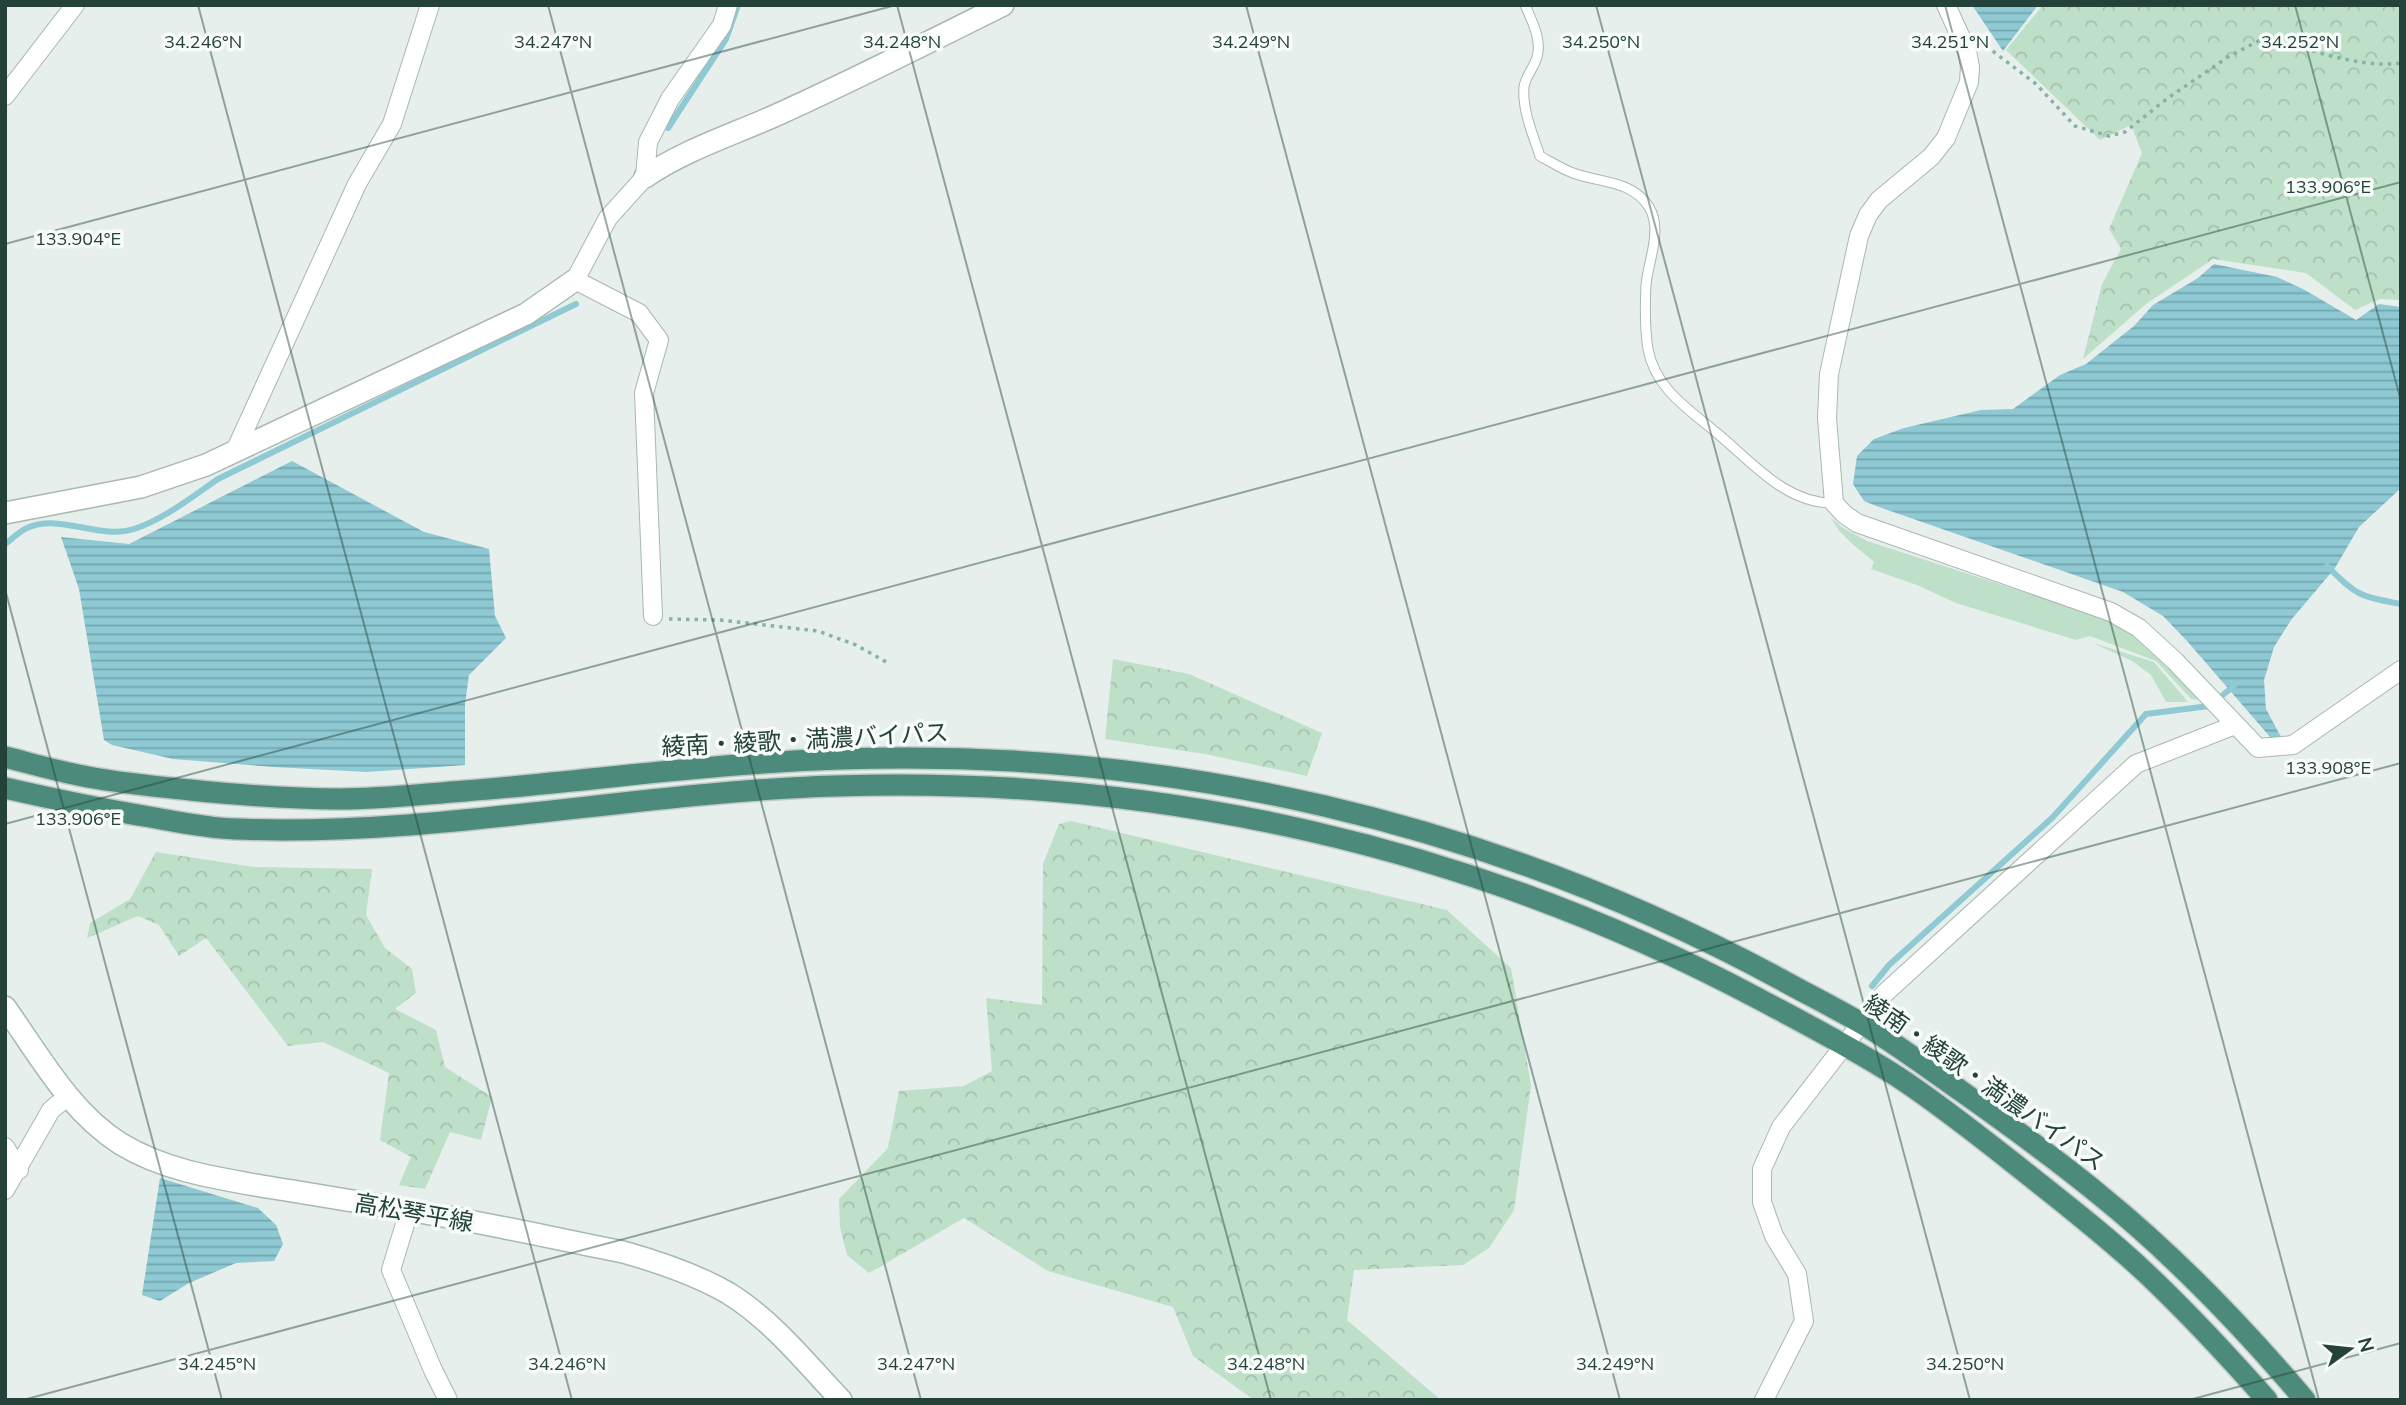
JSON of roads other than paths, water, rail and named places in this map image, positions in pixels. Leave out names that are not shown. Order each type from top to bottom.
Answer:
[{"type":"highway","name":"綾南・綾歌・満濃バイパス","points":[[5,757],[80,776],[143,785],[339,799],[393,797],[730,765],[838,759],[958,758],[1142,772],[1289,797],[1415,829],[1526,864],[1641,909],[1709,941],[1861,1023],[2004,1122],[2104,1198],[2166,1253],[2223,1310],[2305,1400]]},
{"type":"highway","name":"綾南・綾歌・満濃バイパス","points":[[5,789],[72,804],[199,826],[283,830],[404,825],[504,817],[728,793],[834,786],[954,785],[1133,798],[1281,823],[1382,848],[1517,891],[1628,934],[1707,971],[1844,1044],[1912,1088],[1988,1143],[2087,1221],[2146,1273],[2212,1339],[2267,1400]]},
{"type":"street","points":[[5,96],[75,5]]},
{"type":"street","points":[[235,451],[357,184],[392,124],[430,5]]},
{"type":"street","points":[[645,177],[648,142],[670,99],[722,25],[727,5]]},
{"type":"street","points":[[5,513],[141,487],[206,464],[526,314],[575,280],[608,218],[645,177],[671,159],[758,124],[1003,5]]},
{"type":"street","points":[[1946,5],[1966,51],[1970,67],[1969,82],[1946,138],[1931,157],[1879,200],[1868,215],[1859,236],[1829,374],[1827,418],[1834,503],[1857,523],[2111,612],[2139,628],[2175,661],[2258,748],[2293,745],[2401,670]]},
{"type":"street","points":[[575,280],[639,313],[659,340],[644,393],[653,616]]},
{"type":"street","points":[[1765,1400],[1804,1321],[1797,1274],[1774,1236],[1762,1202],[1762,1169],[1782,1127],[1884,994],[2136,764],[2235,725]]},
{"type":"street","name":"高松琴平線","points":[[5,1007],[68,1096],[92,1121],[121,1143],[151,1159],[223,1180],[409,1211],[623,1252],[692,1275],[728,1294],[758,1315],[841,1400]]},
{"type":"street","points":[[5,1190],[12,1172],[51,1110],[68,1096]]},
{"type":"street","points":[[5,1147],[12,1172]]},
{"type":"street","points":[[409,1211],[391,1270],[448,1400]]},
{"type":"lane","points":[[1525,5],[1538,41],[1538,56],[1524,84],[1525,109],[1540,156],[1572,173],[1626,187],[1640,196],[1650,209],[1655,223],[1646,285],[1648,349],[1654,369],[1679,404],[1773,482],[1816,503],[1834,503]]},
{"type":"water","points":[[1972,5],[2038,5],[2003,51]]},
{"type":"water","points":[[2214,264],[2277,277],[2356,320],[2379,304],[2401,307],[2401,488],[2359,527],[2335,568],[2291,620],[2274,647],[2264,680],[2266,709],[2281,737],[2271,738],[2163,616],[2123,592],[1864,501],[1853,484],[1857,456],[1874,439],[1904,428],[1981,410],[2013,409],[2060,375],[2086,364],[2134,326],[2153,305],[2198,278]]},
{"type":"water","points":[[292,461],[424,532],[489,549],[495,616],[506,638],[469,675],[465,704],[465,765],[367,772],[274,767],[173,759],[112,745],[104,740],[79,589],[61,537],[129,544]]},
{"type":"water","points":[[160,1178],[258,1208],[276,1225],[283,1244],[274,1261],[236,1263],[189,1283],[160,1301],[142,1295]]},
{"type":"waterway","points":[[668,128],[726,39],[738,5]]},
{"type":"waterway","points":[[5,544],[24,529],[40,524],[53,523],[121,532],[145,525],[178,507],[218,479],[576,304]]},
{"type":"waterway","points":[[2327,566],[2352,589],[2376,599],[2401,604]]},
{"type":"waterway","points":[[1872,986],[1889,965],[2052,818],[2146,714],[2209,706],[2234,686]]}]
